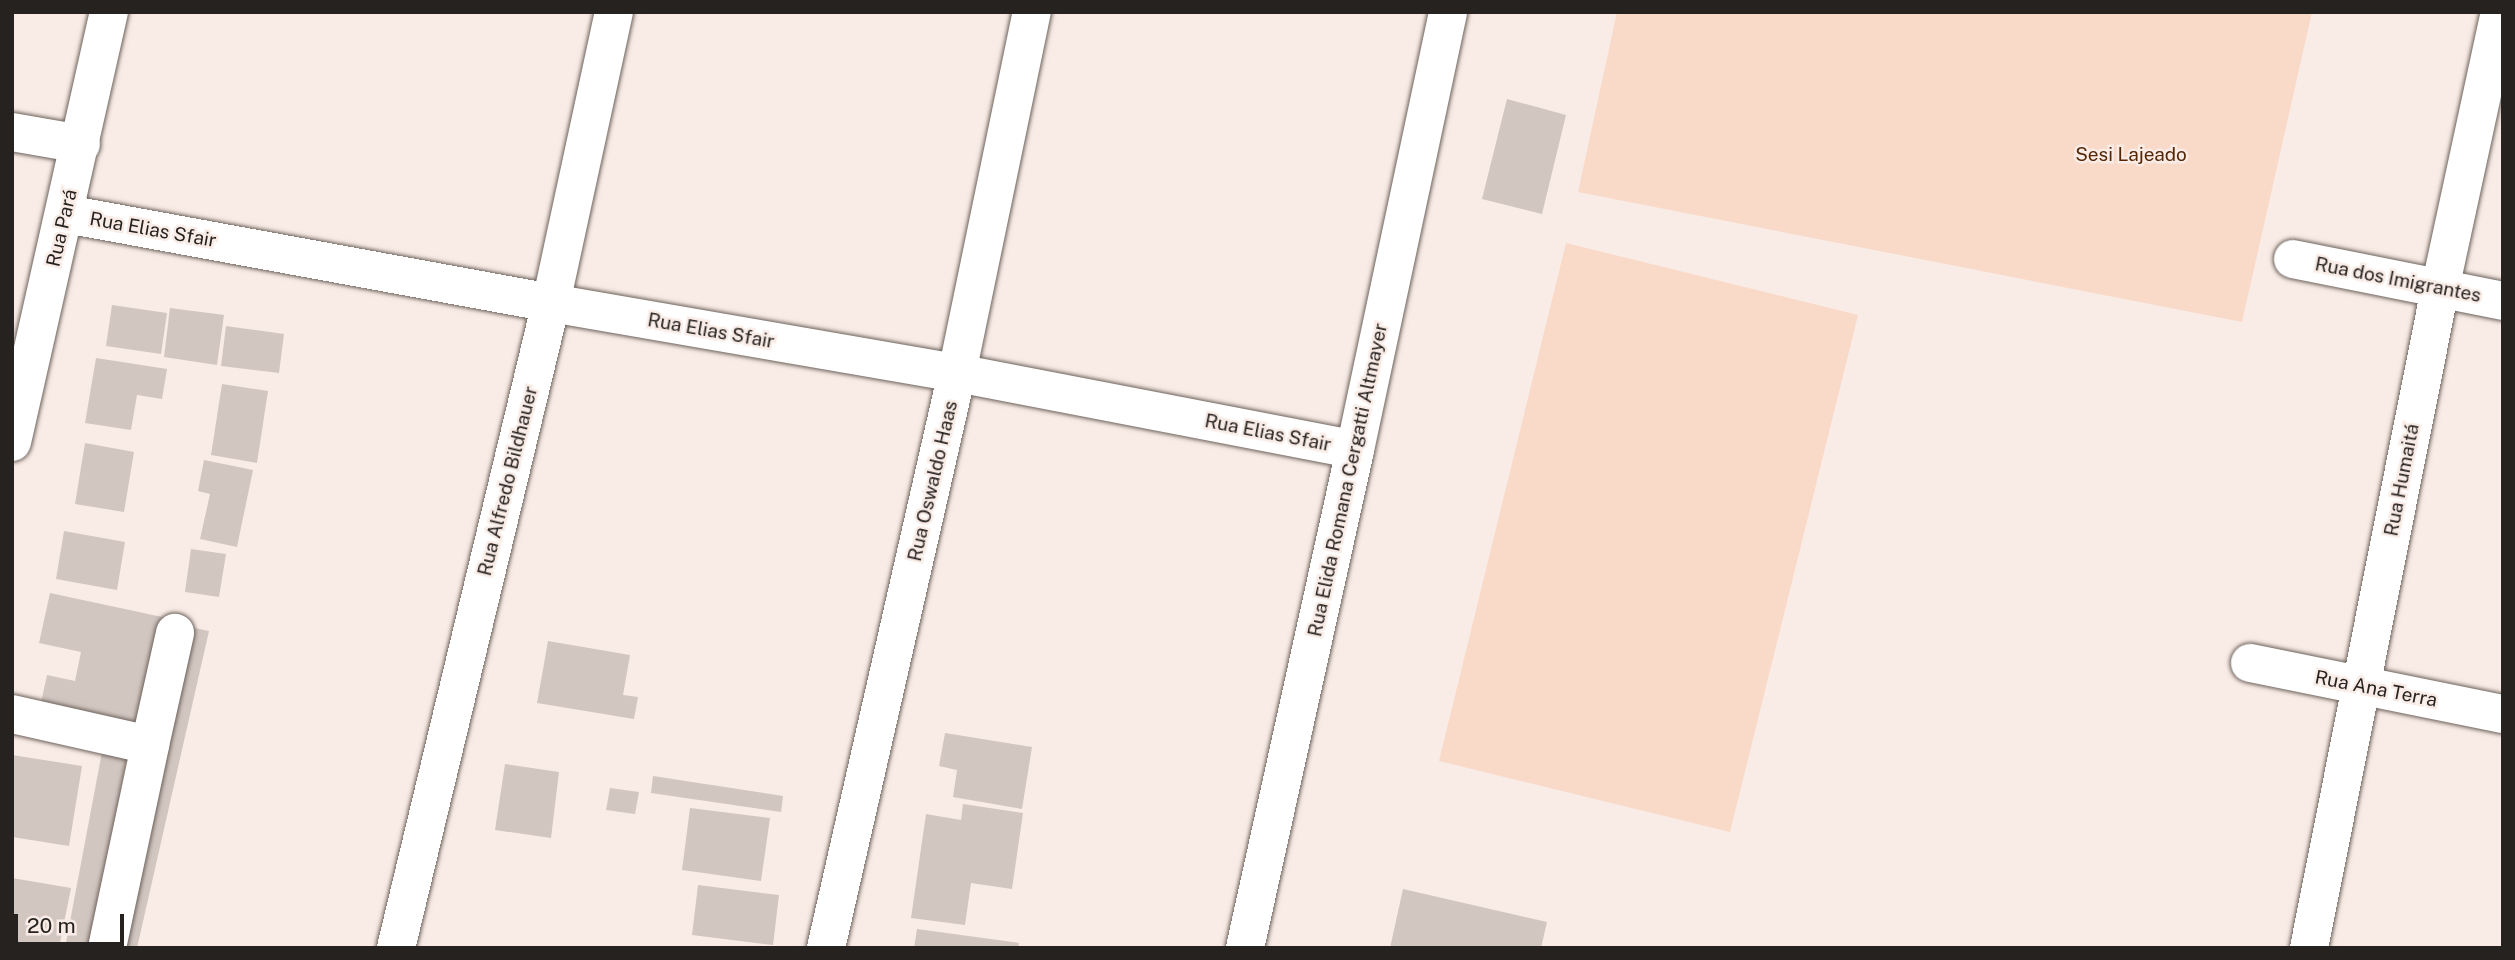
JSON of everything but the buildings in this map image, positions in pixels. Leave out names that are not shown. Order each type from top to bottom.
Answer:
[{"type":"street","name":"Rua Pará","points":[[12,442],[66,214],[109,12]]},
{"type":"street","name":"Rua Alfredo Bildhauer","points":[[396,948],[551,303],[614,12]]},
{"type":"street","name":"Rua Oswaldo Haas","points":[[826,948],[957,373],[1032,12]]},
{"type":"street","name":"Rua Elida Romana Cergatti Altmayer","points":[[1244,948],[1356,450],[1448,12]]},
{"type":"street","name":"Rua Humaitá","points":[[2309,948],[2440,289],[2500,12]]},
{"type":"street","points":[[12,132],[81,144]]},
{"type":"street","name":"Rua Elias Sfair","points":[[66,214],[551,303],[957,373],[1356,450]]},
{"type":"street","name":"Rua dos Imigrantes","points":[[2293,259],[2503,301]]},
{"type":"street","points":[[107,948],[175,633]]},
{"type":"street","name":"Rua Ana Terra","points":[[2250,663],[2361,688],[2503,714]]},
{"type":"street","points":[[12,714],[150,745]]},
{"type":"green space","name":"Sesi Lajeado","points":[[1617,12],[2312,12],[2242,322],[1578,192]]},
{"type":"green space","points":[[1566,243],[1858,315],[1730,832],[1439,761]]}]
